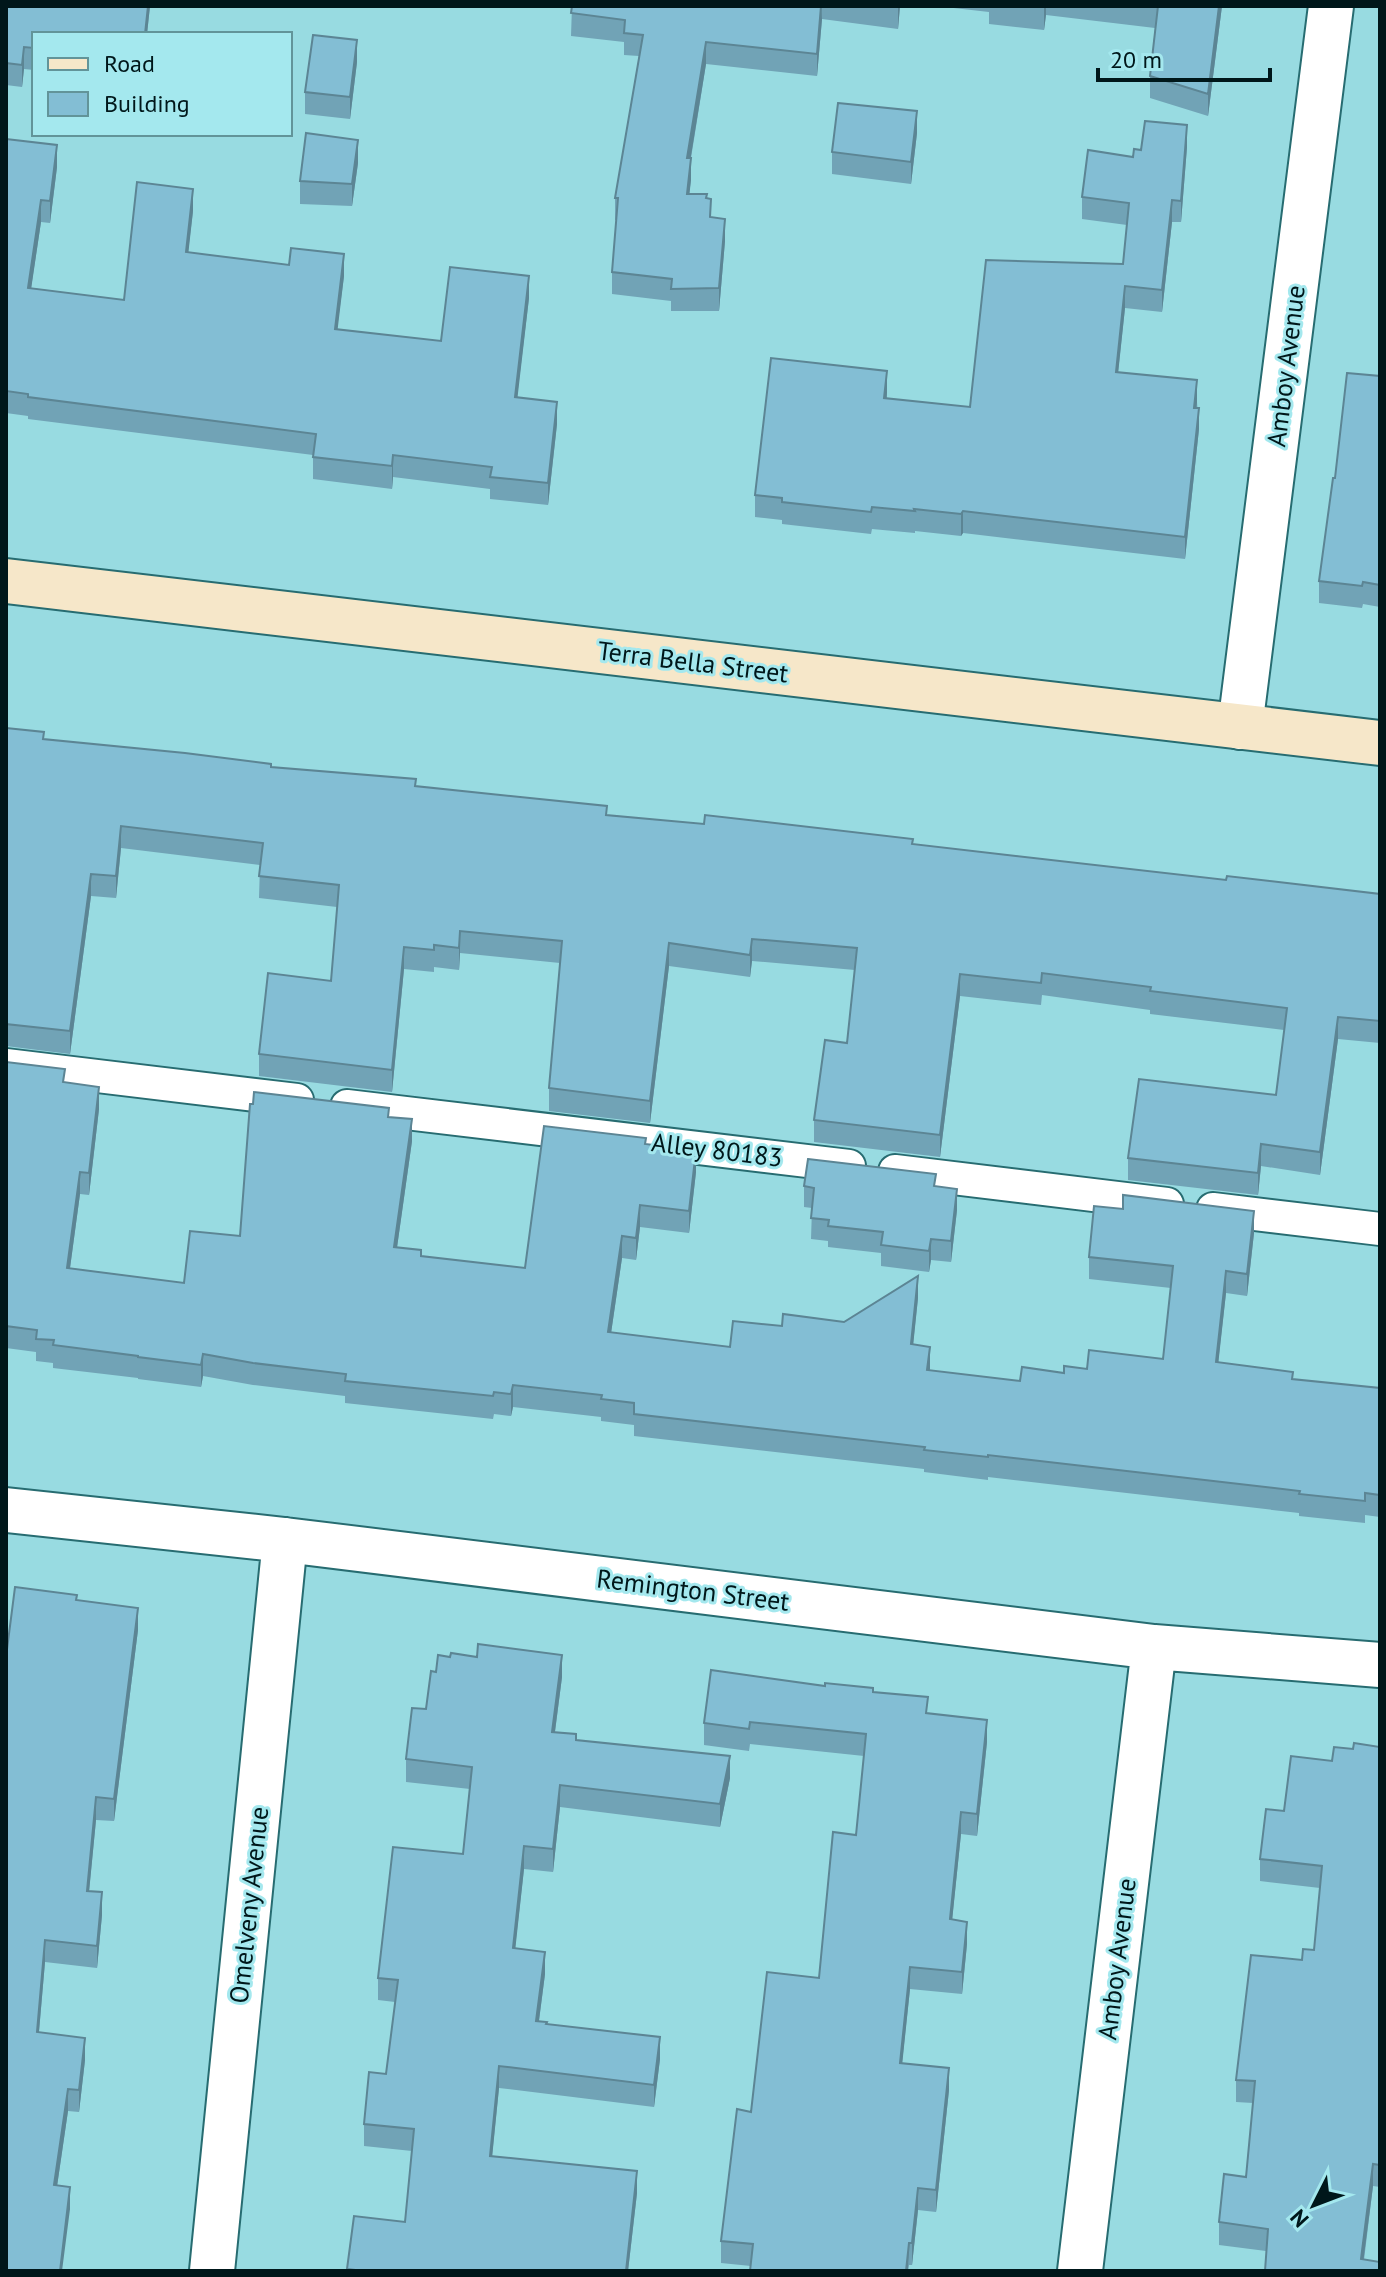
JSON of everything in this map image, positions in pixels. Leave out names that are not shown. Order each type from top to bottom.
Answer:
[{"type":"main road","name":"Terra Bella Street","points":[[6,581],[1380,743]]},
{"type":"street","name":"Amboy Avenue","points":[[1240,727],[1331,6]]},
{"type":"street","name":"Remington Street","points":[[6,1510],[285,1540],[1154,1647],[1380,1665]]},
{"type":"street","name":"Omelveny Avenue","points":[[212,2271],[285,1540]]},
{"type":"street","name":"Amboy Avenue","points":[[1080,2271],[1154,1647]]},
{"type":"lane","name":"Alley 80183","points":[[6,1065],[1380,1229]]},
{"type":"building","points":[[6,6],[148,6],[145,32],[32,32],[32,48],[24,47],[22,65],[6,63]]},
{"type":"building","points":[[572,6],[821,6],[817,54],[706,42],[687,158],[691,158],[687,194],[707,194],[706,198],[711,199],[710,217],[725,219],[719,288],[671,289],[672,279],[612,272],[618,198],[615,198],[643,35],[624,33],[625,20],[571,13]]},
{"type":"building","points":[[1158,6],[1219,6],[1208,94],[1150,76]]},
{"type":"building","points":[[313,35],[357,40],[350,97],[305,92]]},
{"type":"building","points":[[838,103],[917,111],[911,162],[832,152]]},
{"type":"building","points":[[1145,121],[1187,125],[1181,201],[1172,200],[1162,290],[1125,286],[1116,372],[1197,380],[1194,408],[1199,408],[1185,537],[963,511],[961,514],[872,507],[871,512],[782,502],[782,498],[755,495],[771,358],[887,371],[884,398],[970,407],[986,260],[1123,264],[1129,203],[1082,197],[1088,150],[1133,157],[1134,149],[1141,150]]},
{"type":"building","points":[[306,133],[358,140],[352,184],[300,181]]},
{"type":"building","points":[[6,139],[57,145],[50,201],[41,200],[28,288],[124,300],[137,182],[193,189],[186,252],[289,265],[291,248],[344,254],[335,329],[441,341],[450,267],[529,276],[515,397],[557,402],[548,483],[490,477],[492,467],[393,455],[392,466],[313,457],[316,434],[28,397],[28,394],[6,391]]},
{"type":"building","points":[[1347,373],[1380,376],[1380,585],[1319,581]]},
{"type":"building","points":[[6,728],[44,732],[43,739],[185,753],[271,764],[271,767],[416,779],[415,786],[607,806],[606,815],[704,824],[705,815],[913,839],[912,844],[1226,880],[1227,876],[1380,894],[1380,1021],[1338,1017],[1320,1152],[1261,1144],[1258,1173],[1128,1158],[1139,1079],[1276,1095],[1287,1008],[1150,991],[1151,987],[1042,973],[1041,983],[960,974],[940,1135],[814,1120],[825,1040],[847,1043],[857,948],[752,939],[750,955],[669,943],[650,1101],[549,1088],[562,941],[460,931],[459,948],[434,945],[434,950],[404,947],[392,1070],[259,1054],[268,973],[331,981],[339,885],[259,876],[263,843],[121,826],[116,876],[91,874],[70,1031],[6,1024]]},
{"type":"building","points":[[6,1062],[65,1069],[63,1082],[99,1087],[89,1173],[80,1172],[67,1268],[184,1283],[190,1231],[240,1236],[250,1104],[253,1104],[254,1092],[389,1108],[388,1117],[412,1119],[394,1247],[421,1250],[421,1256],[525,1268],[544,1126],[646,1138],[645,1144],[696,1150],[689,1211],[640,1205],[636,1238],[622,1236],[608,1332],[730,1347],[733,1321],[782,1326],[783,1314],[844,1322],[918,1276],[911,1344],[930,1347],[927,1370],[1020,1381],[1022,1367],[1064,1373],[1064,1366],[1087,1369],[1089,1350],[1163,1359],[1173,1266],[1089,1257],[1094,1206],[1123,1209],[1123,1195],[1254,1211],[1247,1274],[1226,1271],[1216,1362],[1293,1372],[1292,1379],[1380,1388],[1380,1495],[1365,1493],[1365,1501],[1299,1494],[1300,1491],[924,1450],[925,1447],[634,1414],[634,1403],[601,1399],[602,1395],[513,1385],[511,1394],[494,1392],[493,1396],[345,1381],[346,1374],[203,1354],[201,1365],[53,1345],[54,1340],[36,1339],[37,1330],[6,1326]]},
{"type":"building","points":[[808,1159],[936,1174],[934,1186],[957,1189],[951,1241],[931,1239],[929,1251],[881,1245],[883,1232],[828,1226],[829,1220],[811,1218],[814,1188],[804,1186]]},
{"type":"building","points":[[15,1587],[77,1595],[76,1600],[138,1608],[114,1799],[96,1797],[87,1891],[102,1892],[97,1946],[45,1940],[37,2032],[85,2038],[79,2090],[68,2089],[54,2185],[70,2187],[60,2271],[6,2271],[6,1657]]},
{"type":"building","points":[[478,1644],[562,1655],[552,1732],[576,1734],[576,1740],[730,1756],[720,1804],[560,1785],[553,1849],[524,1846],[513,1948],[545,1952],[536,2021],[660,2037],[654,2085],[499,2066],[490,2156],[637,2171],[626,2271],[347,2269],[354,2216],[405,2222],[414,2129],[364,2124],[369,2072],[386,2074],[398,1980],[378,1978],[393,1847],[463,1854],[472,1767],[406,1759],[412,1708],[426,1709],[431,1671],[436,1672],[438,1655],[450,1657],[451,1653],[477,1657]]},
{"type":"building","points":[[711,1670],[928,1697],[926,1713],[987,1720],[977,1814],[961,1812],[950,1919],[967,1922],[962,1972],[910,1967],[900,2063],[949,2068],[936,2190],[918,2188],[906,2271],[750,2271],[753,2244],[721,2241],[737,2109],[751,2112],[767,1972],[819,1978],[833,1832],[856,1835],[866,1734],[750,1722],[749,1729],[704,1723]]},
{"type":"building","points":[[1354,1743],[1380,1747],[1380,2165],[1373,2164],[1361,2259],[1380,2262],[1380,2271],[1265,2271],[1268,2229],[1219,2222],[1224,2174],[1246,2177],[1255,2081],[1236,2080],[1251,1955],[1302,1960],[1303,1949],[1314,1950],[1322,1866],[1260,1859],[1266,1809],[1284,1811],[1291,1756],[1332,1761],[1334,1747],[1353,1749]]}]
